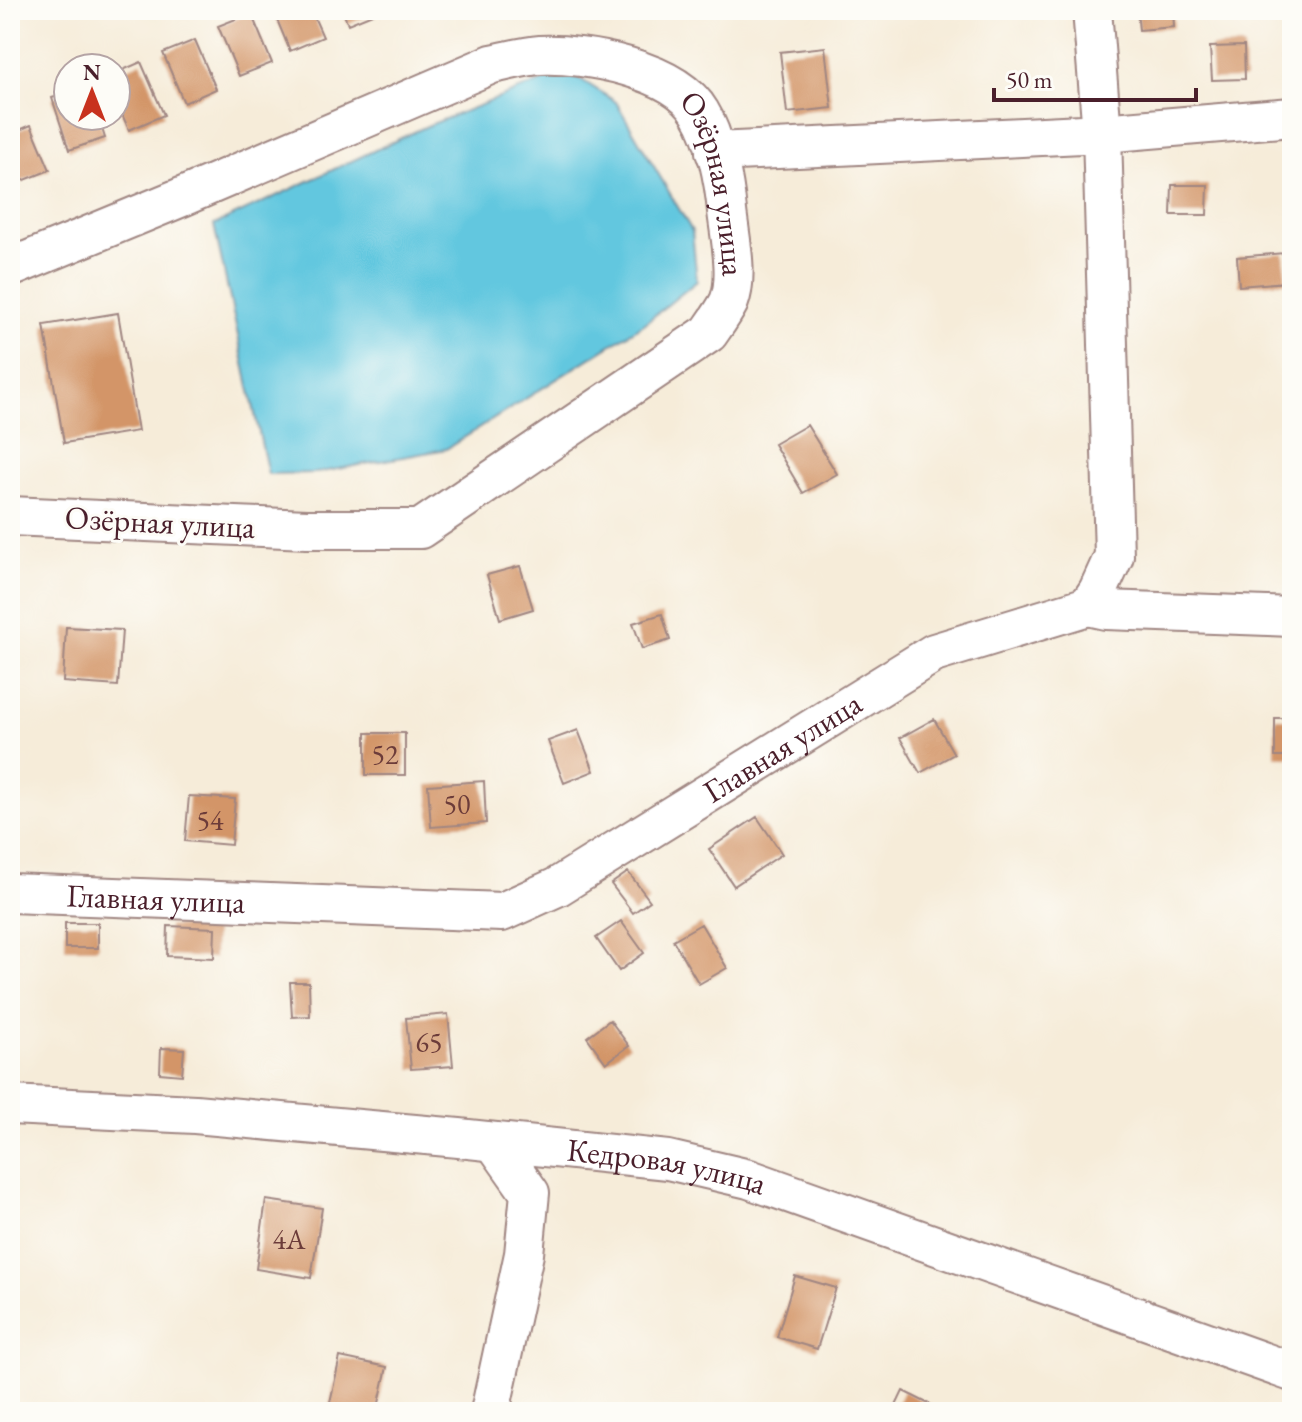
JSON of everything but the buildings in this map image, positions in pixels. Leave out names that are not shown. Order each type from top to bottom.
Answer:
[{"type":"lane","points":[[1092,10],[1102,133],[1114,556],[1088,606],[1106,610],[1292,617]]},
{"type":"lane","name":"Озёрная улица","points":[[10,268],[492,64],[538,55],[587,56],[673,84],[700,111],[715,152],[725,194],[733,263],[730,300],[709,333],[420,529],[307,529],[10,516]]},
{"type":"lane","points":[[715,152],[1102,133],[1292,117]]},
{"type":"lane","name":"Главная улица","points":[[10,893],[502,912],[557,887],[934,653],[1088,606]]},
{"type":"lane","name":"Кедровая улица","points":[[10,1105],[195,1114],[668,1160],[749,1179],[1292,1372]]},
{"type":"lane","points":[[490,1412],[524,1254],[530,1193],[494,1142]]},
{"type":"water","points":[[568,71],[616,102],[692,231],[697,281],[644,324],[446,449],[316,473],[268,474],[214,225],[427,126]]}]
